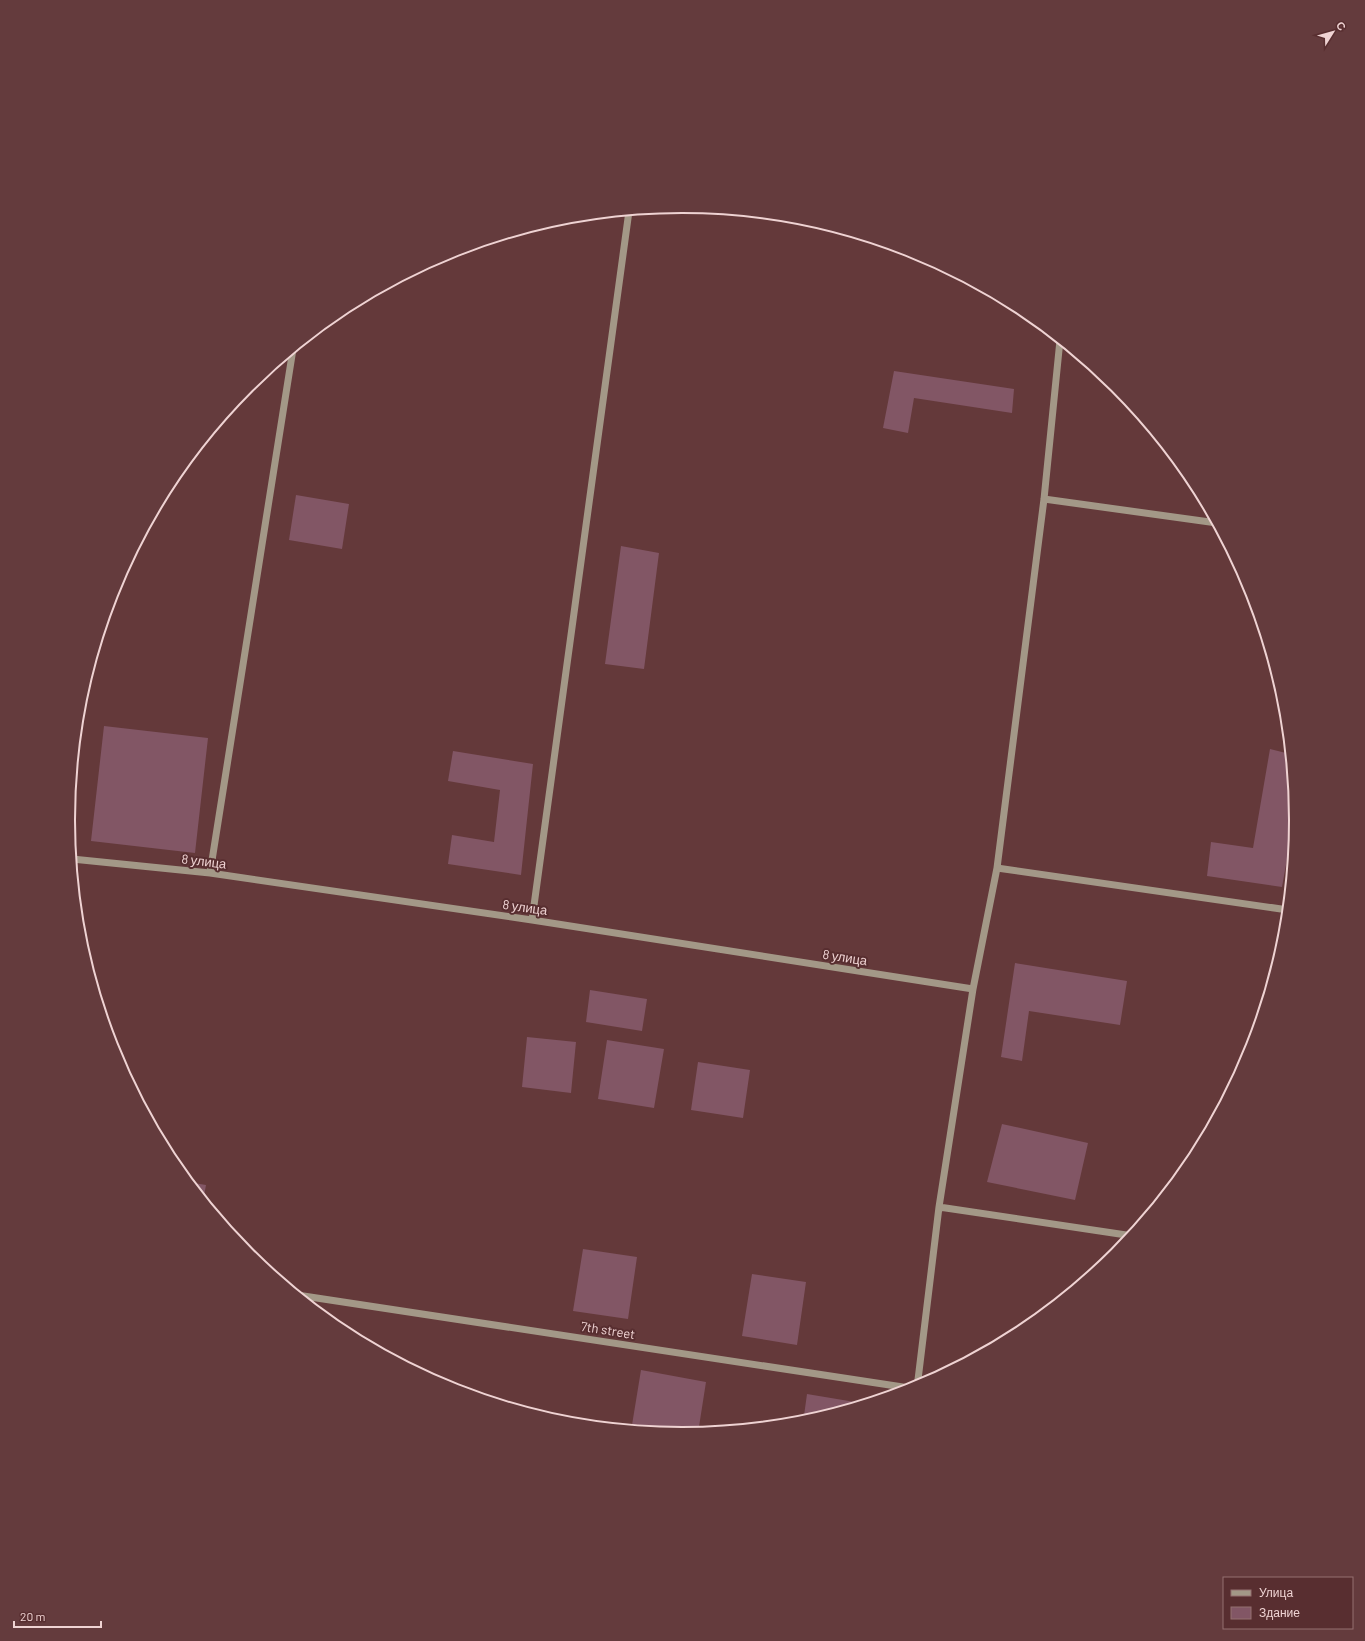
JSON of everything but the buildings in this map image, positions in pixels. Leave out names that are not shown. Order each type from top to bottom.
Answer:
[{"type":"street","points":[[532,920],[629,215]]},
{"type":"street","points":[[917,1381],[939,1207],[973,989],[997,868],[1044,499],[1059,345]]},
{"type":"street","points":[[210,873],[291,357]]},
{"type":"street","points":[[1044,499],[1212,522]]},
{"type":"street","name":"8 улица","points":[[76,859],[210,873],[532,920],[973,989]]},
{"type":"street","points":[[997,868],[1283,909]]},
{"type":"street","points":[[939,1207],[1126,1235]]},
{"type":"street","name":"7th street","points":[[306,1296],[902,1387]]}]
